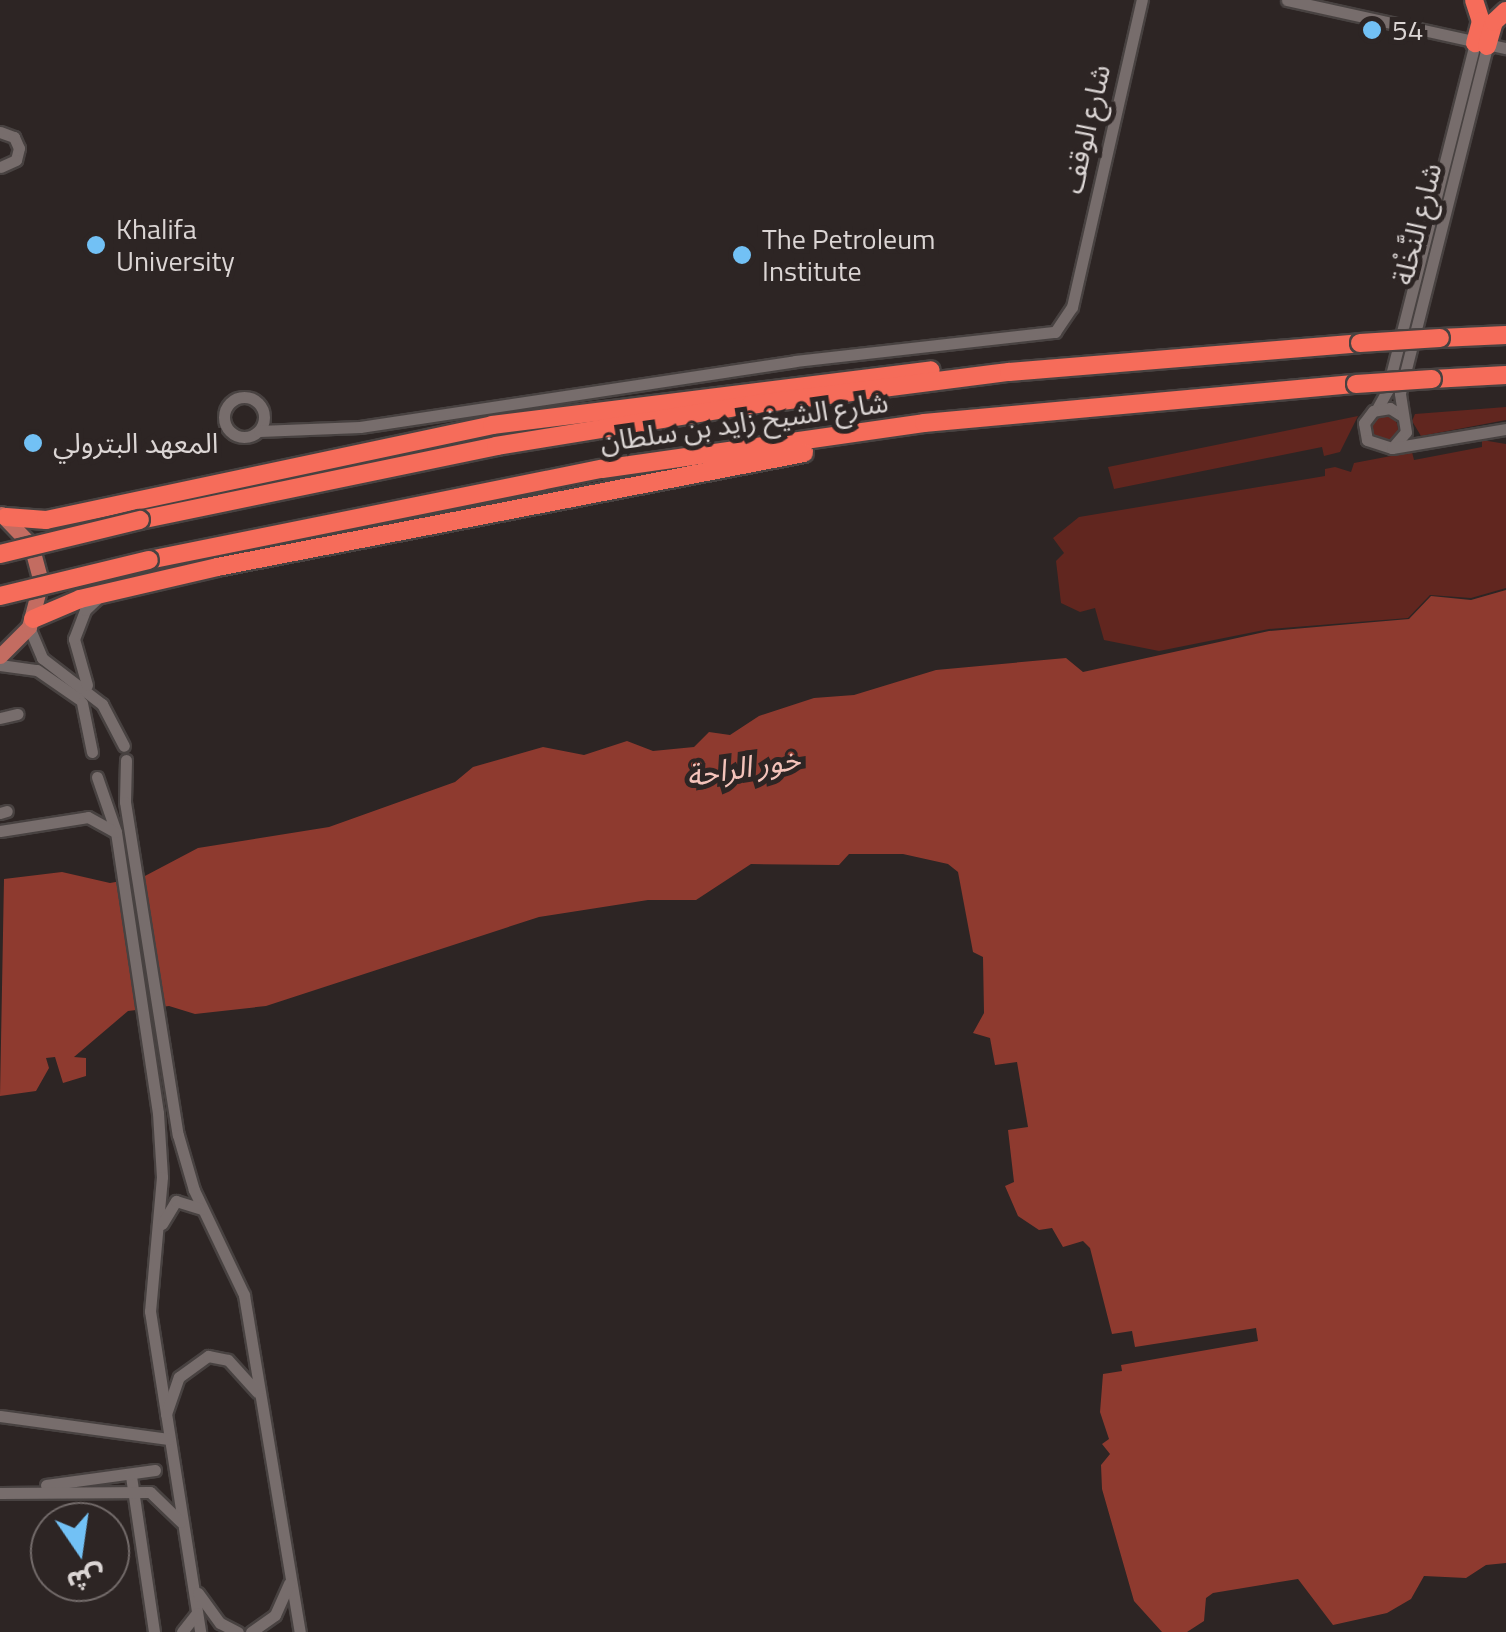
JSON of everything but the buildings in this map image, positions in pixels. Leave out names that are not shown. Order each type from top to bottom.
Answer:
[{"type":"highway","points":[[1474,0],[1494,47]]},
{"type":"highway","points":[[1494,47],[1494,22],[1506,10]]},
{"type":"highway","name":"شارع الشيخ زايد بن سلطان","points":[[0,554],[140,520],[496,446],[1008,372],[1506,335]]},
{"type":"highway","points":[[3,515],[46,520],[326,456],[690,396],[956,368],[1008,372]]},
{"type":"highway","name":"شارع الشيخ زايد بن سلطان","points":[[0,596],[149,560],[602,469],[984,419],[1356,384],[1506,375]]},
{"type":"highway","points":[[31,623],[124,588],[984,419]]},
{"type":"main road","points":[[0,656],[31,623],[38,563],[3,515]]},
{"type":"street","name":"شارع الوقف","points":[[300,430],[360,427],[795,361],[1046,334],[1072,307],[1142,0]]},
{"type":"street","points":[[1286,0],[1494,47]]},
{"type":"street","name":"شارع النَّخْلة","points":[[1377,409],[1387,391],[1494,47]]},
{"type":"street","name":"شارع النَّخْلة","points":[[1403,420],[1400,393],[1494,47]]},
{"type":"street","points":[[0,132],[14,138],[19,148],[16,160],[0,167]]},
{"type":"street","points":[[247,397],[264,417],[300,430],[234,435],[225,410],[247,397]]},
{"type":"street","points":[[1422,446],[1403,420],[1377,409],[1364,433],[1372,445],[1392,448],[1422,446],[1506,429]]},
{"type":"street","points":[[258,431],[264,417]]},
{"type":"street","points":[[1392,448],[1403,420]]},
{"type":"street","points":[[124,588],[92,602],[77,624],[74,651],[89,688],[125,753],[124,802],[154,1030],[160,1143],[150,1311],[200,1632]]},
{"type":"street","points":[[31,623],[42,658],[89,688]]},
{"type":"street","points":[[0,665],[37,670],[80,701],[92,752]]},
{"type":"street","points":[[0,718],[18,714]]},
{"type":"street","points":[[97,777],[110,804],[184,1162],[244,1295],[300,1632]]},
{"type":"street","points":[[0,831],[88,817],[116,832]]},
{"type":"street","points":[[156,1238],[176,1202],[193,1202],[206,1212]]},
{"type":"street","points":[[165,1418],[179,1376],[208,1356],[228,1360],[261,1400]]},
{"type":"street","points":[[0,1416],[168,1439]]},
{"type":"street","points":[[170,1453],[144,1482],[184,1526]]},
{"type":"street","points":[[0,1482],[50,1485],[155,1470]]},
{"type":"street","points":[[104,1476],[105,1493]]},
{"type":"street","points":[[131,1476],[136,1483],[130,1491],[154,1632]]},
{"type":"street","points":[[0,1493],[150,1492]]},
{"type":"street","points":[[251,1632],[275,1615],[290,1578]]},
{"type":"street","points":[[194,1584],[212,1614],[238,1632]]},
{"type":"street","points":[[182,1632],[197,1612]]},
{"type":"shaded area","points":[[1506,407],[1506,420],[1421,436],[1412,421],[1415,414]]},
{"type":"shaded area","points":[[1383,414],[1394,418],[1398,429],[1394,440],[1383,444],[1372,440],[1368,429],[1372,418]]},
{"type":"shaded area","points":[[1358,416],[1340,452],[1324,456],[1322,447],[1114,489],[1108,467]]},
{"type":"shaded area","points":[[1482,440],[1506,444],[1506,588],[1471,598],[1430,595],[1408,618],[1269,629],[1159,651],[1104,640],[1095,608],[1080,612],[1061,603],[1056,561],[1064,553],[1053,538],[1079,517],[1325,476],[1325,469],[1335,467],[1351,472],[1354,463],[1412,452],[1414,460],[1482,447]]},
{"type":"water","name":"خور الراحة","points":[[1506,590],[1506,1563],[1486,1565],[1466,1578],[1424,1576],[1411,1599],[1387,1613],[1333,1625],[1298,1579],[1213,1593],[1206,1598],[1204,1621],[1187,1632],[1162,1632],[1134,1601],[1102,1489],[1101,1465],[1110,1454],[1102,1444],[1109,1439],[1100,1412],[1103,1374],[1122,1371],[1121,1365],[1258,1341],[1256,1328],[1135,1347],[1132,1331],[1112,1334],[1090,1248],[1083,1241],[1063,1247],[1052,1228],[1039,1230],[1018,1216],[1005,1186],[1014,1182],[1008,1130],[1028,1127],[1017,1062],[995,1065],[990,1038],[973,1033],[984,1013],[983,957],[973,952],[958,872],[948,864],[903,854],[849,854],[839,865],[751,864],[696,900],[648,900],[539,917],[266,1006],[195,1014],[169,1006],[128,1011],[74,1057],[86,1058],[86,1076],[63,1083],[55,1057],[46,1058],[49,1068],[36,1091],[0,1096],[4,879],[62,872],[110,883],[143,877],[198,848],[329,827],[455,782],[473,767],[543,747],[584,755],[627,741],[653,751],[694,747],[709,732],[730,735],[759,716],[814,698],[854,695],[936,670],[1066,658],[1083,672],[1269,631],[1409,619],[1431,596],[1471,600]]},
{"type":"place","name":"54","points":[[1372,30]]},
{"type":"place","name":"Khalifa University","points":[[96,245]]},
{"type":"place","name":"The Petroleum Institute","points":[[742,255]]},
{"type":"place","name":"المعهد البترولي","points":[[33,443]]}]
